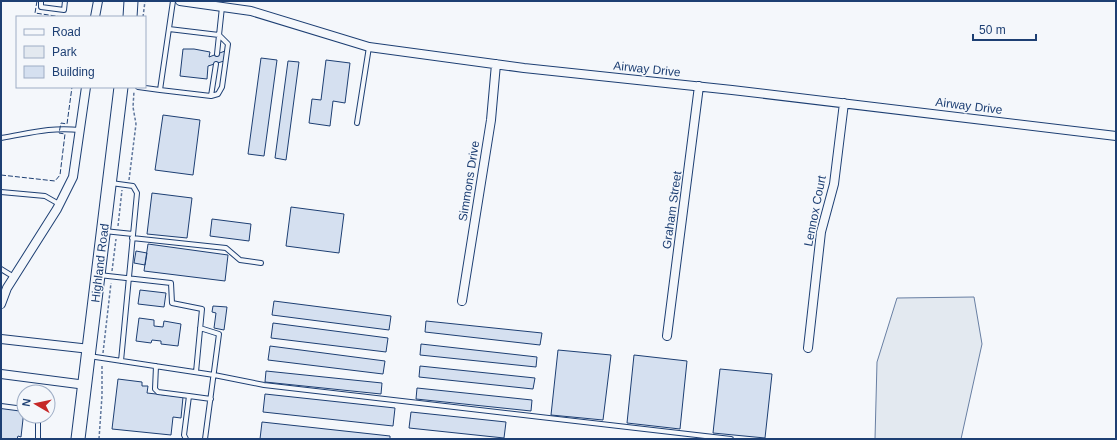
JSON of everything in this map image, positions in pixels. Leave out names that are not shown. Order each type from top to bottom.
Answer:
[{"type":"highway","points":[[130,16],[131,1]]},
{"type":"highway","name":"Highland Road","points":[[78,439],[90,353],[105,276],[110,232],[110,183],[121,88]]},
{"type":"street","points":[[95,16],[98,1]]},
{"type":"street","name":"Airway Drive","points":[[180,1],[251,11],[369,47],[496,64],[699,86],[1116,136]]},
{"type":"street","name":"Simmons Drive","points":[[462,301],[491,120],[496,64]]},
{"type":"street","name":"Graham Street","points":[[666,336],[699,86]]},
{"type":"street","points":[[1,304],[7,288],[59,204],[73,177],[86,88]]},
{"type":"street","name":"Lennox Court","points":[[808,348],[821,232],[834,184],[844,103]]},
{"type":"street","points":[[1,340],[90,353]]},
{"type":"street","points":[[1,374],[86,384]]},
{"type":"lane","points":[[41,1],[41,7],[64,10],[65,1]]},
{"type":"lane","points":[[160,90],[173,1]]},
{"type":"lane","points":[[217,54],[222,7]]},
{"type":"lane","points":[[145,88],[211,96],[218,94],[222,87],[228,44],[219,35],[169,29]]},
{"type":"lane","points":[[357,123],[369,47]]},
{"type":"lane","points":[[211,96],[216,64]]},
{"type":"lane","points":[[1,138],[41,129],[60,128],[80,130]]},
{"type":"lane","points":[[110,183],[133,186],[137,193],[121,361]]},
{"type":"lane","points":[[1,192],[45,196],[59,204]]},
{"type":"lane","points":[[110,232],[226,248],[240,260],[261,263]]},
{"type":"lane","points":[[1,269],[14,277]]},
{"type":"lane","points":[[105,276],[171,283],[172,303],[202,309],[196,372]]},
{"type":"lane","points":[[200,328],[219,334],[205,439]]},
{"type":"lane","points":[[90,353],[103,358],[214,374],[264,385],[731,439]]},
{"type":"lane","points":[[156,366],[155,389],[158,392],[211,399]]},
{"type":"lane","points":[[186,439],[184,435],[189,396]]},
{"type":"lane","points":[[1,406],[16,408]]},
{"type":"lane","points":[[38,424],[38,439]]},
{"type":"path","points":[[143,16],[145,1]]},
{"type":"path","points":[[99,439],[102,396],[105,276],[110,232],[122,191],[130,177],[136,124],[133,107],[134,88]]},
{"type":"green space","points":[[974,297],[982,344],[961,439],[875,439],[877,362],[897,298]]},
{"type":"building","points":[[183,49],[194,49],[210,52],[209,57],[225,51],[224,61],[208,66],[207,79],[180,76]]},
{"type":"building","points":[[261,58],[277,60],[264,156],[248,154]]},
{"type":"building","points":[[326,60],[350,63],[345,103],[333,101],[330,126],[309,123],[312,99],[321,100]]},
{"type":"building","points":[[288,61],[299,62],[286,160],[275,158]]},
{"type":"building","points":[[163,115],[200,120],[193,175],[155,170]]},
{"type":"building","points":[[152,193],[192,198],[187,238],[147,234]]},
{"type":"building","points":[[291,207],[344,214],[339,253],[286,246]]},
{"type":"building","points":[[212,219],[251,224],[249,241],[210,236]]},
{"type":"building","points":[[148,244],[228,255],[225,281],[144,271]]},
{"type":"building","points":[[136,251],[147,253],[145,265],[134,263]]},
{"type":"building","points":[[140,290],[166,293],[164,307],[138,304]]},
{"type":"building","points":[[274,301],[391,316],[389,330],[272,315]]},
{"type":"building","points":[[213,306],[227,307],[224,330],[214,328],[216,313],[212,312]]},
{"type":"building","points":[[139,318],[154,320],[154,326],[163,327],[164,321],[181,324],[178,346],[161,344],[161,341],[152,340],[151,343],[136,341]]},
{"type":"building","points":[[426,321],[542,333],[540,345],[425,332]]},
{"type":"building","points":[[273,323],[388,338],[386,352],[271,338]]},
{"type":"building","points":[[421,344],[537,357],[536,367],[420,355]]},
{"type":"building","points":[[270,346],[385,361],[383,374],[268,360]]},
{"type":"building","points":[[558,350],[611,355],[603,420],[551,415]]},
{"type":"building","points":[[634,355],[687,361],[680,429],[627,423]]},
{"type":"building","points":[[420,366],[535,378],[533,389],[419,377]]},
{"type":"building","points":[[720,369],[772,374],[765,438],[713,433]]},
{"type":"building","points":[[266,371],[382,383],[381,394],[265,382]]},
{"type":"building","points":[[118,379],[142,382],[142,386],[148,386],[147,393],[183,397],[181,418],[173,417],[171,435],[112,429]]},
{"type":"building","points":[[417,388],[532,400],[531,411],[416,399]]},
{"type":"building","points":[[265,394],[395,408],[393,426],[263,412]]},
{"type":"building","points":[[1,407],[16,409],[16,424],[22,424],[21,437],[18,436],[17,439],[1,439]]},
{"type":"building","points":[[411,412],[506,422],[504,438],[409,428]]},
{"type":"building","points":[[262,422],[390,436],[390,439],[260,439]]},
{"type":"fence","points":[[37,1],[35,13],[55,16]]},
{"type":"fence","points":[[1,175],[55,181],[60,175],[65,134],[59,133],[61,123],[67,124],[72,88]]}]
